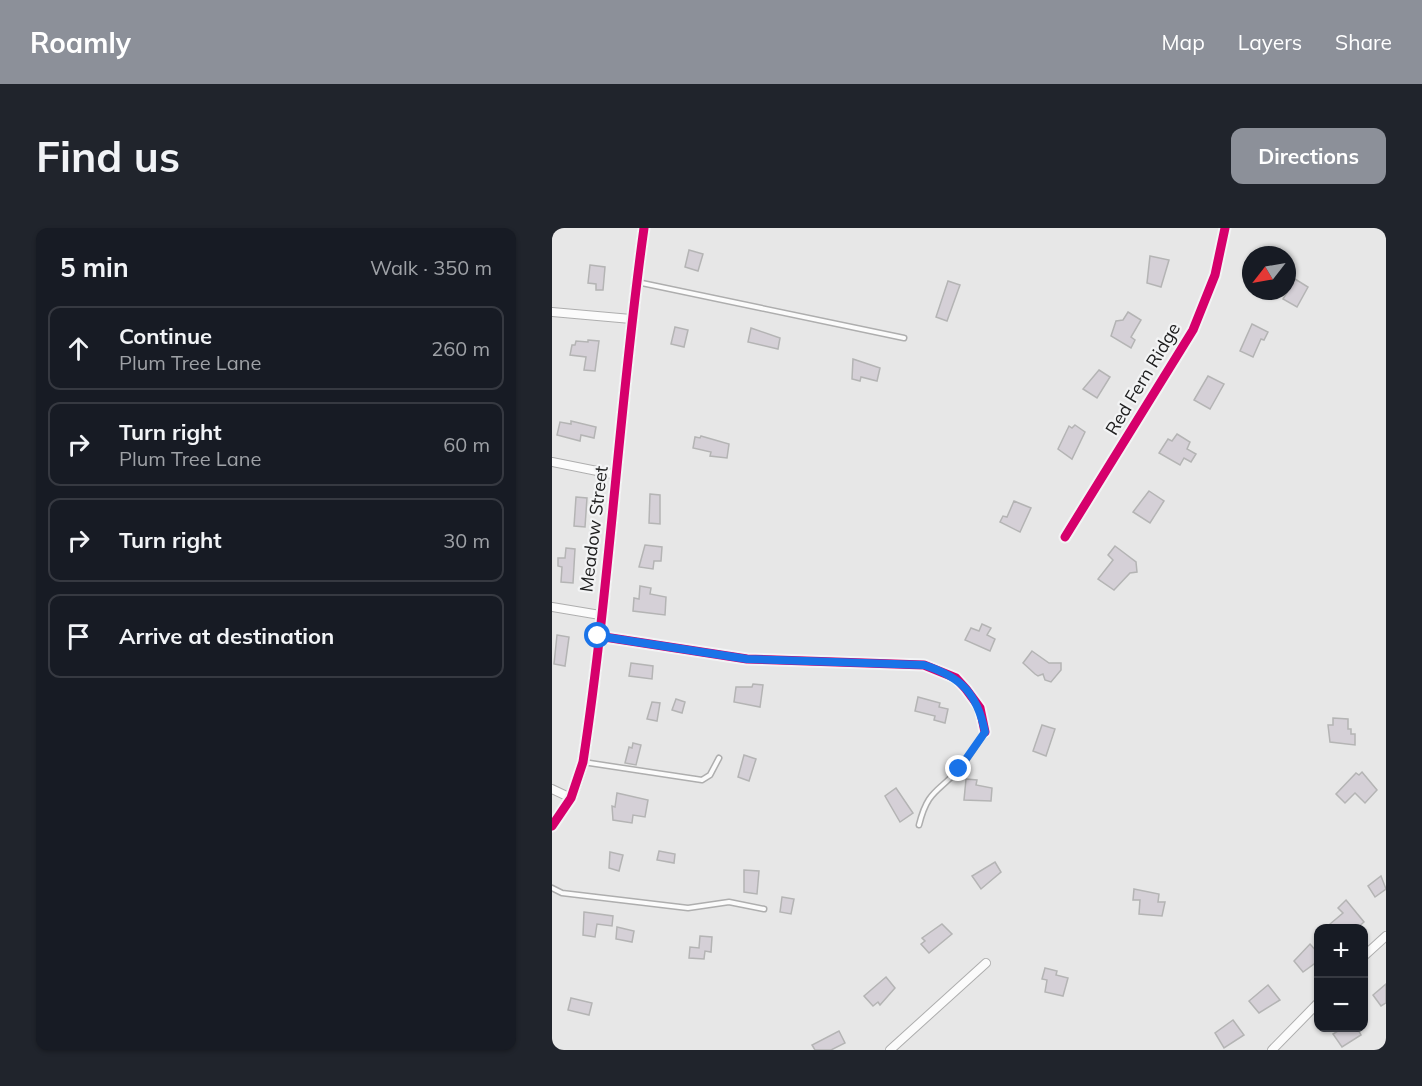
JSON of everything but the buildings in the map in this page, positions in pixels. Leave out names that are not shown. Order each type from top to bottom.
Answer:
[{"type":"street","name":"Meadow Street","points":[[552,826],[571,798],[583,762],[617,475],[631,320],[644,228]]},
{"type":"street","name":"Red Fern Ridge","points":[[1065,537],[1193,330],[1215,275],[1225,228]]},
{"type":"street","points":[[552,312],[631,320]]},
{"type":"street","points":[[552,462],[617,475]]},
{"type":"street","points":[[552,607],[600,615]]},
{"type":"street","points":[[598,636],[747,659],[924,665],[956,678],[980,708],[985,732]]},
{"type":"street","points":[[552,789],[571,798]]},
{"type":"street","points":[[1368,952],[1386,936]]},
{"type":"street","points":[[890,1050],[986,963]]},
{"type":"street","points":[[1272,1050],[1314,1007]]},
{"type":"lane","points":[[637,282],[904,338]]},
{"type":"lane","points":[[920,825],[924,803],[936,788],[959,769],[985,732]]},
{"type":"lane","points":[[583,762],[702,780],[710,775],[719,758]]},
{"type":"lane","points":[[552,888],[562,893],[688,908],[729,902],[764,909]]},
{"type":"cycle path","points":[[552,826],[571,798],[583,762],[644,228]]},
{"type":"cycle path","points":[[1065,537],[1193,330],[1215,275],[1225,228]]},
{"type":"cycle path","points":[[598,636],[747,659],[924,665],[956,678],[980,708],[985,732]]},
{"type":"route","points":[[598,636],[747,659],[807,663],[924,665],[940,670],[956,678],[980,708],[985,732],[959,769]]}]
